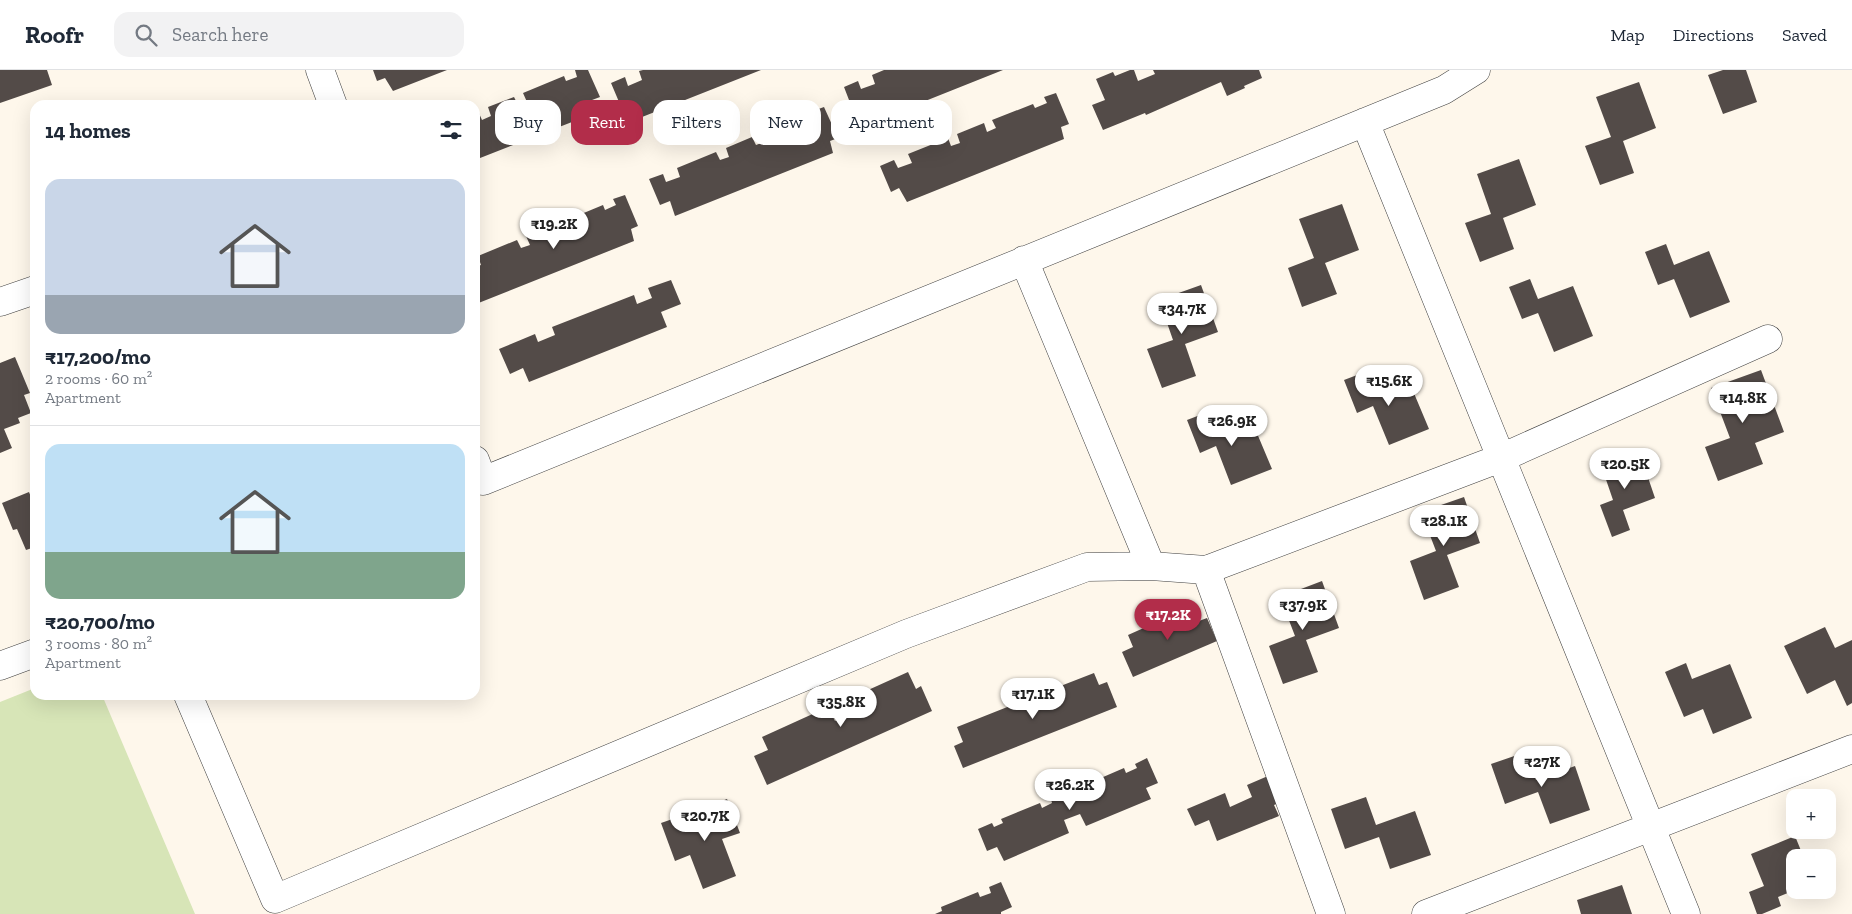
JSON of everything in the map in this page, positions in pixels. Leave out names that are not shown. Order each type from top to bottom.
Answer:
[{"type":"street","points":[[320,70],[331,100]]},
{"type":"street","points":[[480,474],[1024,260],[1444,90],[1476,70]]},
{"type":"street","points":[[1365,122],[1686,914]]},
{"type":"street","points":[[1024,260],[1151,566]]},
{"type":"street","points":[[0,302],[30,292]]},
{"type":"street","points":[[190,700],[275,899],[915,631],[1087,566],[1151,566],[1206,570],[1501,458],[1768,339]]},
{"type":"street","points":[[1206,570],[1331,914]]},
{"type":"street","points":[[0,666],[30,655]]},
{"type":"street","points":[[1426,914],[1852,749]]},
{"type":"green space","points":[[30,690],[30,700],[104,700],[195,914],[0,914],[0,702]]},
{"type":"building","points":[[0,70],[47,70],[52,85],[0,103]]},
{"type":"building","points":[[373,70],[447,70],[393,91],[385,78],[377,81]]},
{"type":"building","points":[[575,70],[588,70],[600,97],[592,100],[571,100],[571,122],[561,126],[561,100],[526,100],[523,93],[564,76],[566,81],[577,77]]},
{"type":"building","points":[[761,70],[685,100],[653,100],[653,113],[643,117],[643,100],[618,100],[611,83],[625,77],[628,86],[642,80],[639,71]]},
{"type":"building","points":[[884,70],[1003,70],[928,100],[849,100],[844,87],[858,81],[861,89],[875,84],[872,75]]},
{"type":"building","points":[[1134,70],[1138,81],[1155,74],[1153,70],[1259,70],[1262,78],[1227,96],[1221,82],[1146,115],[1145,113],[1103,130],[1092,105],[1105,100],[1096,79],[1113,72],[1115,76]]},
{"type":"building","points":[[1723,70],[1746,70],[1757,102],[1723,114],[1708,75]]},
{"type":"building","points":[[1639,82],[1656,128],[1623,141],[1634,173],[1600,185],[1585,146],[1611,137],[1596,97]]},
{"type":"building","points":[[1056,93],[1069,124],[1061,127],[1064,139],[907,202],[899,188],[891,192],[880,166],[894,160],[898,168],[912,163],[908,154],[930,145],[951,146],[960,143],[957,134],[984,123],[987,132],[996,128],[992,120],[1033,104],[1035,108],[1047,103],[1044,97]]},
{"type":"building","points":[[495,104],[495,145],[513,145],[480,158],[480,116],[482,120],[491,116],[488,107]]},
{"type":"building","points":[[824,107],[831,122],[830,141],[833,153],[675,216],[670,201],[660,205],[649,179],[663,174],[666,182],[680,177],[677,168],[716,152],[720,160],[729,157],[726,148],[740,145],[740,142],[750,138],[750,145],[821,145],[821,108]]},
{"type":"building","points":[[1519,159],[1536,205],[1503,218],[1514,249],[1480,262],[1465,223],[1491,214],[1477,174]]},
{"type":"building","points":[[625,195],[638,226],[631,229],[634,241],[480,302],[480,255],[517,240],[521,248],[530,245],[526,236],[553,225],[557,234],[566,230],[562,222],[603,205],[605,210],[616,205],[613,199]]},
{"type":"building","points":[[1342,204],[1359,250],[1325,263],[1337,294],[1302,307],[1288,268],[1314,258],[1299,219]]},
{"type":"building","points":[[1666,244],[1674,265],[1709,251],[1730,302],[1690,318],[1674,279],[1658,285],[1645,252]]},
{"type":"building","points":[[1530,279],[1538,299],[1573,286],[1593,336],[1554,352],[1538,313],[1522,319],[1509,287]]},
{"type":"building","points":[[671,280],[681,304],[661,312],[667,327],[529,382],[523,368],[510,374],[499,349],[535,334],[538,342],[555,335],[552,327],[634,295],[637,304],[652,298],[648,288]]},
{"type":"building","points":[[1201,285],[1218,332],[1185,344],[1196,376],[1162,388],[1147,349],[1173,340],[1159,300]]},
{"type":"building","points":[[15,357],[30,393],[24,395],[30,413],[18,418],[20,423],[4,429],[12,448],[0,453],[0,363]]},
{"type":"building","points":[[1761,370],[1784,432],[1755,443],[1763,464],[1718,481],[1705,447],[1730,438],[1711,388]]},
{"type":"building","points":[[1365,372],[1373,393],[1408,379],[1429,429],[1389,445],[1373,406],[1357,413],[1344,380]]},
{"type":"building","points":[[1208,412],[1216,433],[1251,419],[1272,469],[1231,485],[1216,446],[1200,453],[1187,420]]},
{"type":"building","points":[[1639,451],[1655,498],[1623,510],[1630,530],[1612,537],[1600,505],[1613,500],[1601,465]]},
{"type":"building","points":[[29,492],[30,549],[26,550],[17,529],[13,530],[2,503]]},
{"type":"building","points":[[1464,497],[1480,543],[1447,555],[1459,587],[1424,600],[1410,561],[1436,551],[1421,512]]},
{"type":"building","points":[[1322,581],[1339,628],[1306,640],[1318,672],[1283,684],[1269,646],[1295,636],[1280,597]]},
{"type":"building","points":[[1193,606],[1199,621],[1207,618],[1217,641],[1133,677],[1122,652],[1133,647],[1128,635]]},
{"type":"building","points":[[1825,627],[1835,648],[1852,640],[1852,703],[1847,706],[1835,680],[1807,694],[1784,646]]},
{"type":"building","points":[[1686,663],[1692,679],[1730,664],[1752,718],[1713,734],[1703,709],[1684,717],[1665,672]]},
{"type":"building","points":[[908,672],[916,689],[921,686],[932,711],[767,785],[754,756],[768,750],[762,737],[828,707],[835,721],[852,713],[846,700]]},
{"type":"building","points":[[1094,673],[1099,685],[1107,682],[1117,707],[963,768],[954,746],[963,742],[957,727],[1020,702],[1023,710],[1043,702],[1040,694]]},
{"type":"building","points":[[1526,752],[1536,780],[1575,766],[1590,810],[1550,824],[1538,792],[1505,804],[1491,764]]},
{"type":"building","points":[[1147,758],[1158,783],[1146,788],[1151,799],[1086,826],[1080,814],[1064,820],[1069,833],[1004,861],[997,847],[987,851],[978,829],[992,823],[994,827],[1003,823],[1001,819],[1040,803],[1042,808],[1052,803],[1051,799],[1076,788],[1077,792],[1088,787],[1087,784],[1124,768],[1126,773],[1137,768],[1135,764]]},
{"type":"building","points":[[1275,773],[1286,800],[1274,805],[1279,816],[1217,841],[1209,820],[1195,826],[1187,809],[1225,793],[1230,807],[1252,797],[1247,785]]},
{"type":"building","points":[[1366,797],[1376,825],[1415,811],[1431,855],[1390,869],[1379,837],[1345,849],[1331,809]]},
{"type":"building","points":[[727,799],[740,833],[722,839],[736,876],[703,889],[690,855],[675,861],[661,823],[687,814],[692,827],[706,822],[701,809]]},
{"type":"building","points":[[1788,839],[1796,839],[1800,849],[1786,849],[1786,894],[1778,897],[1781,906],[1762,914],[1757,914],[1749,892],[1764,886],[1751,854]]},
{"type":"building","points":[[1001,882],[1012,907],[1001,912],[1001,914],[935,914],[942,911],[941,907],[978,892],[980,897],[991,893],[989,887]]},
{"type":"building","points":[[1622,885],[1632,914],[1581,914],[1577,900]]}]
